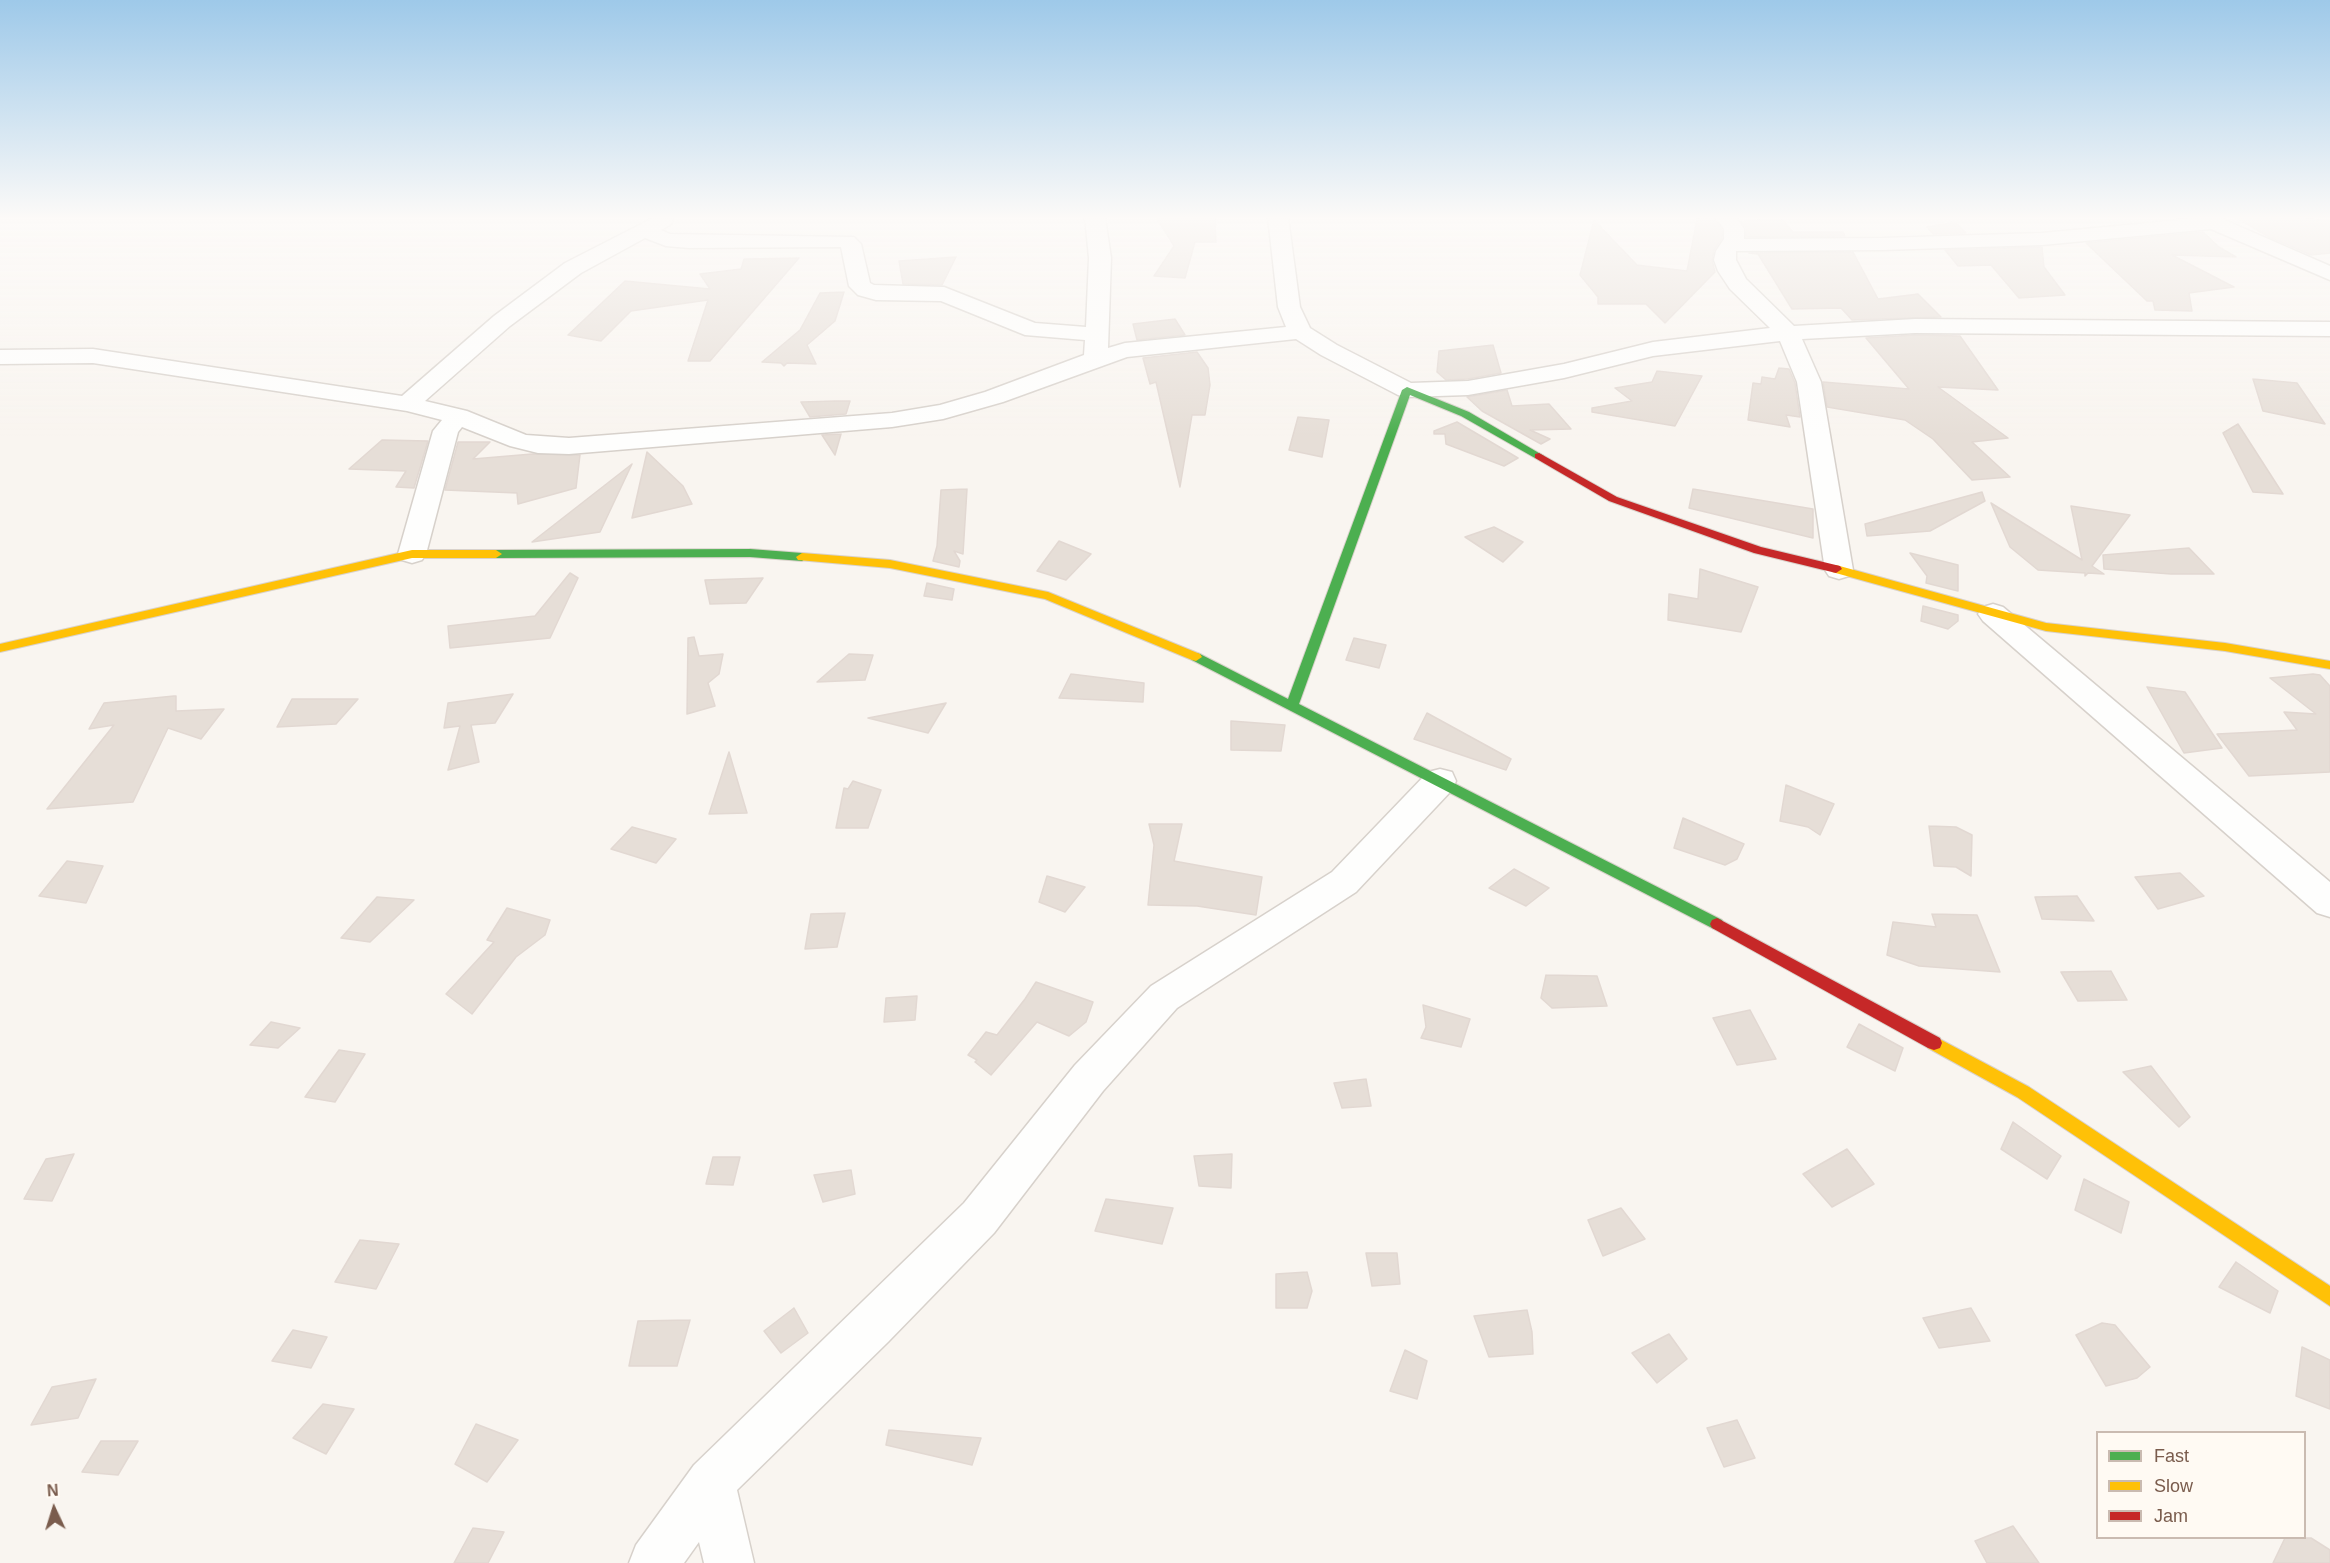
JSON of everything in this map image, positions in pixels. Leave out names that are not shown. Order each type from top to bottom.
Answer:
[{"type":"street","points":[[406,404],[502,321],[544,290]]},
{"type":"street","points":[[866,290],[876,293],[944,294],[1033,330],[1096,334]]},
{"type":"street","points":[[1095,359],[1098,290]]},
{"type":"street","points":[[1287,290],[1289,307],[1300,332],[1329,350],[1407,390],[1466,414],[1613,498],[1758,550],[2046,627],[2225,647],[2330,665]]},
{"type":"street","points":[[1744,290],[1788,333],[1809,382],[1839,570]]},
{"type":"street","points":[[1407,390],[1468,388],[1564,371],[1653,349],[1788,333],[1915,326],[2330,328]]},
{"type":"street","points":[[0,357],[44,354],[93,356],[406,404],[458,416],[519,441],[538,445],[569,446],[892,420],[944,412],[994,397],[1125,350],[1300,332]]},
{"type":"street","points":[[1292,706],[1407,390]]},
{"type":"street","points":[[412,554],[446,430],[458,416]]},
{"type":"street","points":[[0,648],[412,554],[750,553],[890,564],[1048,596],[1191,654],[1728,930],[2023,1092],[2330,1297]]},
{"type":"street","points":[[1993,614],[2330,903]]},
{"type":"street","points":[[654,1563],[711,1482],[872,1326],[979,1218],[1089,1078],[1164,997],[1344,882],[1440,781]]},
{"type":"street","points":[[711,1482],[729,1563]]},
{"type":"building","points":[[616,290],[771,290],[710,361],[688,361],[708,300],[631,311],[601,341],[568,335]]},
{"type":"building","points":[[1592,290],[1697,290],[1665,323],[1646,304],[1598,304],[1598,297]]},
{"type":"building","points":[[1780,290],[1873,290],[1878,299],[1918,294],[1941,317],[1852,320],[1841,308],[1792,309]]},
{"type":"building","points":[[2012,290],[2061,290],[2065,295],[2019,298]]},
{"type":"building","points":[[2135,290],[2212,290],[2189,293],[2192,311],[2155,310],[2153,301],[2147,301]]},
{"type":"building","points":[[844,292],[835,321],[807,345],[816,364],[787,363],[784,366],[781,363],[762,362],[800,330],[820,293]]},
{"type":"building","points":[[1175,319],[1185,335],[1137,340],[1133,324]]},
{"type":"building","points":[[1915,335],[1960,336],[1998,390],[1938,387],[2008,438],[1972,442],[2010,477],[1972,480],[1933,439],[1905,420],[1827,407],[1823,382],[1909,389],[1866,338]]},
{"type":"building","points":[[1493,345],[1501,373],[1446,380],[1437,372],[1439,351]]},
{"type":"building","points":[[1197,352],[1208,368],[1210,385],[1205,415],[1192,415],[1180,487],[1156,382],[1150,384],[1143,358]]},
{"type":"building","points":[[1779,368],[1789,369],[1795,383],[1800,417],[1786,415],[1790,427],[1748,420],[1753,383],[1761,384],[1762,377],[1775,379]]},
{"type":"building","points":[[1657,371],[1702,376],[1675,426],[1592,412],[1592,408],[1632,401],[1615,388],[1652,382]]},
{"type":"building","points":[[2253,379],[2297,383],[2325,424],[2263,411]]},
{"type":"building","points":[[1507,390],[1512,406],[1549,404],[1571,429],[1530,430],[1550,439],[1541,444],[1482,411],[1467,397]]},
{"type":"building","points":[[850,401],[846,414],[810,417],[801,402]]},
{"type":"building","points":[[1298,417],[1329,420],[1322,457],[1289,450]]},
{"type":"building","points":[[1457,422],[1518,458],[1504,466],[1446,444],[1445,434],[1434,434],[1434,431]]},
{"type":"building","points":[[2238,424],[2283,494],[2253,492],[2223,433]]},
{"type":"building","points":[[841,434],[835,455],[822,435]]},
{"type":"building","points":[[382,440],[428,441],[414,488],[396,487],[406,471],[349,469]]},
{"type":"building","points":[[458,442],[490,442],[473,459],[532,454],[580,455],[576,488],[518,504],[517,493],[445,490]]},
{"type":"building","points":[[647,452],[683,486],[692,504],[632,518]]},
{"type":"building","points":[[632,464],[600,532],[532,542]]},
{"type":"building","points":[[967,489],[963,554],[954,551],[960,561],[959,567],[933,561],[937,546],[941,490]]},
{"type":"building","points":[[1693,489],[1813,509],[1813,538],[1689,508]]},
{"type":"building","points":[[1982,492],[1985,501],[1930,531],[1867,536],[1865,524]]},
{"type":"building","points":[[1991,503],[2082,560],[2071,506],[2130,515],[2092,566],[2104,574],[2088,573],[2085,576],[2085,573],[2038,570],[2010,547]]},
{"type":"building","points":[[1494,527],[1523,542],[1503,562],[1465,537]]},
{"type":"building","points":[[1059,541],[1091,554],[1066,580],[1037,571]]},
{"type":"building","points":[[2189,548],[2214,574],[2171,574],[2104,569],[2103,555]]},
{"type":"building","points":[[1910,553],[1958,565],[1958,591],[1926,583],[1927,576]]},
{"type":"building","points":[[1700,569],[1758,587],[1741,632],[1668,620],[1669,594],[1698,599]]},
{"type":"building","points":[[570,573],[578,578],[550,638],[450,648],[448,626],[535,616]]},
{"type":"building","points":[[763,578],[746,603],[710,604],[705,580]]},
{"type":"building","points":[[927,583],[954,589],[952,600],[924,596]]},
{"type":"building","points":[[1923,606],[1958,615],[1958,621],[1948,629],[1921,621]]},
{"type":"building","points":[[694,637],[699,656],[723,654],[719,674],[708,683],[715,706],[687,714],[688,638]]},
{"type":"building","points":[[1354,638],[1386,645],[1379,668],[1346,660]]},
{"type":"building","points":[[849,654],[873,655],[865,680],[817,682]]},
{"type":"building","points":[[1071,674],[1144,683],[1143,702],[1059,698]]},
{"type":"building","points":[[2320,675],[2330,686],[2330,772],[2249,776],[2217,734],[2297,730],[2284,712],[2316,714],[2270,678]]},
{"type":"building","points":[[2147,687],[2185,692],[2222,748],[2184,753]]},
{"type":"building","points":[[513,694],[495,723],[471,725],[479,762],[448,770],[460,726],[444,728],[448,703]]},
{"type":"building","points":[[176,696],[176,711],[224,709],[201,739],[168,728],[133,802],[47,809],[114,725],[89,729],[104,703]]},
{"type":"building","points":[[292,699],[358,699],[336,724],[277,727]]},
{"type":"building","points":[[946,703],[928,733],[868,718]]},
{"type":"building","points":[[1427,713],[1511,759],[1506,770],[1414,739]]},
{"type":"building","points":[[1231,721],[1285,725],[1281,751],[1231,750]]},
{"type":"building","points":[[729,752],[747,813],[709,814]]},
{"type":"building","points":[[853,781],[881,790],[868,828],[836,828],[844,788],[848,789]]},
{"type":"building","points":[[1786,785],[1834,804],[1820,835],[1808,827],[1780,821]]},
{"type":"building","points":[[1683,818],[1744,844],[1737,859],[1725,865],[1674,848]]},
{"type":"building","points":[[1149,824],[1182,824],[1174,861],[1262,877],[1256,915],[1197,906],[1148,905],[1154,845]]},
{"type":"building","points":[[1929,826],[1956,827],[1972,835],[1971,876],[1956,867],[1934,866]]},
{"type":"building","points":[[632,827],[676,839],[656,863],[611,849]]},
{"type":"building","points":[[67,861],[103,866],[86,903],[39,896]]},
{"type":"building","points":[[1514,869],[1549,888],[1526,906],[1489,888]]},
{"type":"building","points":[[2180,873],[2204,896],[2158,909],[2135,877]]},
{"type":"building","points":[[1047,876],[1085,887],[1065,912],[1039,902]]},
{"type":"building","points":[[2077,896],[2094,921],[2042,919],[2035,897]]},
{"type":"building","points":[[377,897],[414,900],[370,942],[341,938]]},
{"type":"building","points":[[507,908],[550,920],[545,935],[516,957],[472,1014],[446,994],[494,942],[487,940]]},
{"type":"building","points":[[845,913],[837,947],[805,949],[811,914]]},
{"type":"building","points":[[1932,914],[1977,915],[2000,972],[1919,966],[1887,955],[1893,922],[1936,927]]},
{"type":"building","points":[[2111,971],[2127,1000],[2078,1001],[2061,972]]},
{"type":"building","points":[[1546,975],[1597,976],[1607,1006],[1552,1008],[1541,998]]},
{"type":"building","points":[[1036,982],[1093,1002],[1086,1022],[1069,1036],[1037,1022],[991,1075],[975,1062],[977,1060],[968,1055],[986,1032],[997,1035]]},
{"type":"building","points":[[917,996],[915,1020],[884,1022],[886,998]]},
{"type":"building","points":[[1423,1005],[1470,1019],[1461,1047],[1421,1038],[1426,1027]]},
{"type":"building","points":[[1750,1010],[1776,1059],[1737,1065],[1713,1018]]},
{"type":"building","points":[[271,1022],[300,1028],[278,1048],[250,1045]]},
{"type":"building","points":[[1859,1024],[1903,1048],[1895,1071],[1847,1047]]},
{"type":"building","points":[[339,1050],[365,1054],[335,1102],[305,1097]]},
{"type":"building","points":[[2151,1066],[2190,1117],[2179,1127],[2123,1072]]},
{"type":"building","points":[[1366,1079],[1371,1106],[1342,1108],[1334,1083]]},
{"type":"building","points":[[2013,1122],[2061,1156],[2047,1179],[2001,1149]]},
{"type":"building","points":[[1847,1149],[1874,1184],[1832,1207],[1803,1174]]},
{"type":"building","points":[[74,1154],[52,1201],[24,1199],[46,1159]]},
{"type":"building","points":[[1232,1154],[1231,1188],[1199,1186],[1194,1156]]},
{"type":"building","points":[[713,1157],[740,1157],[733,1185],[706,1184]]},
{"type":"building","points":[[851,1170],[855,1194],[823,1202],[814,1175]]},
{"type":"building","points":[[2084,1179],[2129,1202],[2121,1233],[2075,1210]]},
{"type":"building","points":[[1106,1199],[1173,1208],[1162,1244],[1095,1231]]},
{"type":"building","points":[[1621,1208],[1645,1239],[1603,1256],[1588,1220]]},
{"type":"building","points":[[360,1240],[399,1244],[376,1289],[335,1282]]},
{"type":"building","points":[[1366,1253],[1397,1253],[1400,1284],[1372,1286]]},
{"type":"building","points":[[2236,1262],[2278,1291],[2270,1313],[2219,1287]]},
{"type":"building","points":[[1307,1272],[1312,1291],[1307,1308],[1276,1308],[1276,1274]]},
{"type":"building","points":[[794,1308],[808,1333],[781,1353],[764,1331]]},
{"type":"building","points":[[1971,1308],[1990,1341],[1939,1348],[1923,1318]]},
{"type":"building","points":[[1527,1310],[1532,1332],[1533,1354],[1489,1357],[1474,1316]]},
{"type":"building","points":[[690,1320],[677,1366],[629,1366],[638,1321]]},
{"type":"building","points":[[2102,1323],[2115,1325],[2150,1367],[2137,1378],[2106,1386],[2076,1335]]},
{"type":"building","points":[[293,1330],[327,1337],[311,1368],[272,1361]]},
{"type":"building","points":[[1669,1334],[1687,1359],[1657,1383],[1632,1353]]},
{"type":"building","points":[[2302,1347],[2330,1360],[2330,1409],[2296,1396]]},
{"type":"building","points":[[1405,1350],[1427,1361],[1417,1399],[1390,1391]]},
{"type":"building","points":[[96,1379],[78,1418],[31,1425],[52,1387]]},
{"type":"building","points":[[323,1404],[354,1409],[326,1454],[293,1438]]},
{"type":"building","points":[[1737,1420],[1755,1458],[1724,1467],[1707,1428]]},
{"type":"building","points":[[476,1424],[518,1440],[487,1482],[455,1464]]},
{"type":"building","points":[[889,1430],[981,1438],[972,1465],[886,1445]]},
{"type":"building","points":[[101,1441],[138,1441],[118,1475],[82,1472]]},
{"type":"building","points":[[2013,1526],[2039,1563],[1987,1563],[1975,1541]]},
{"type":"building","points":[[473,1528],[504,1532],[488,1563],[454,1563]]},
{"type":"building","points":[[2311,1538],[2330,1550],[2330,1563],[2273,1563],[2285,1539]]},
{"type":"traffic: fast","points":[[1292,706],[1407,390],[1465,414],[1539,456]]},
{"type":"traffic: fast","points":[[496,554],[750,553],[802,557]]},
{"type":"traffic: fast","points":[[1196,657],[1717,924]]},
{"type":"traffic: slow","points":[[0,648],[412,554],[496,554]]},
{"type":"traffic: slow","points":[[802,557],[890,564],[1048,596],[1196,657]]},
{"type":"traffic: slow","points":[[1836,569],[2046,627],[2225,647],[2330,665]]},
{"type":"traffic: slow","points":[[1934,1043],[2023,1092],[2330,1297]]},
{"type":"traffic: jam","points":[[1539,456],[1613,499],[1758,550],[1836,569]]},
{"type":"traffic: jam","points":[[1717,924],[1934,1043]]}]
